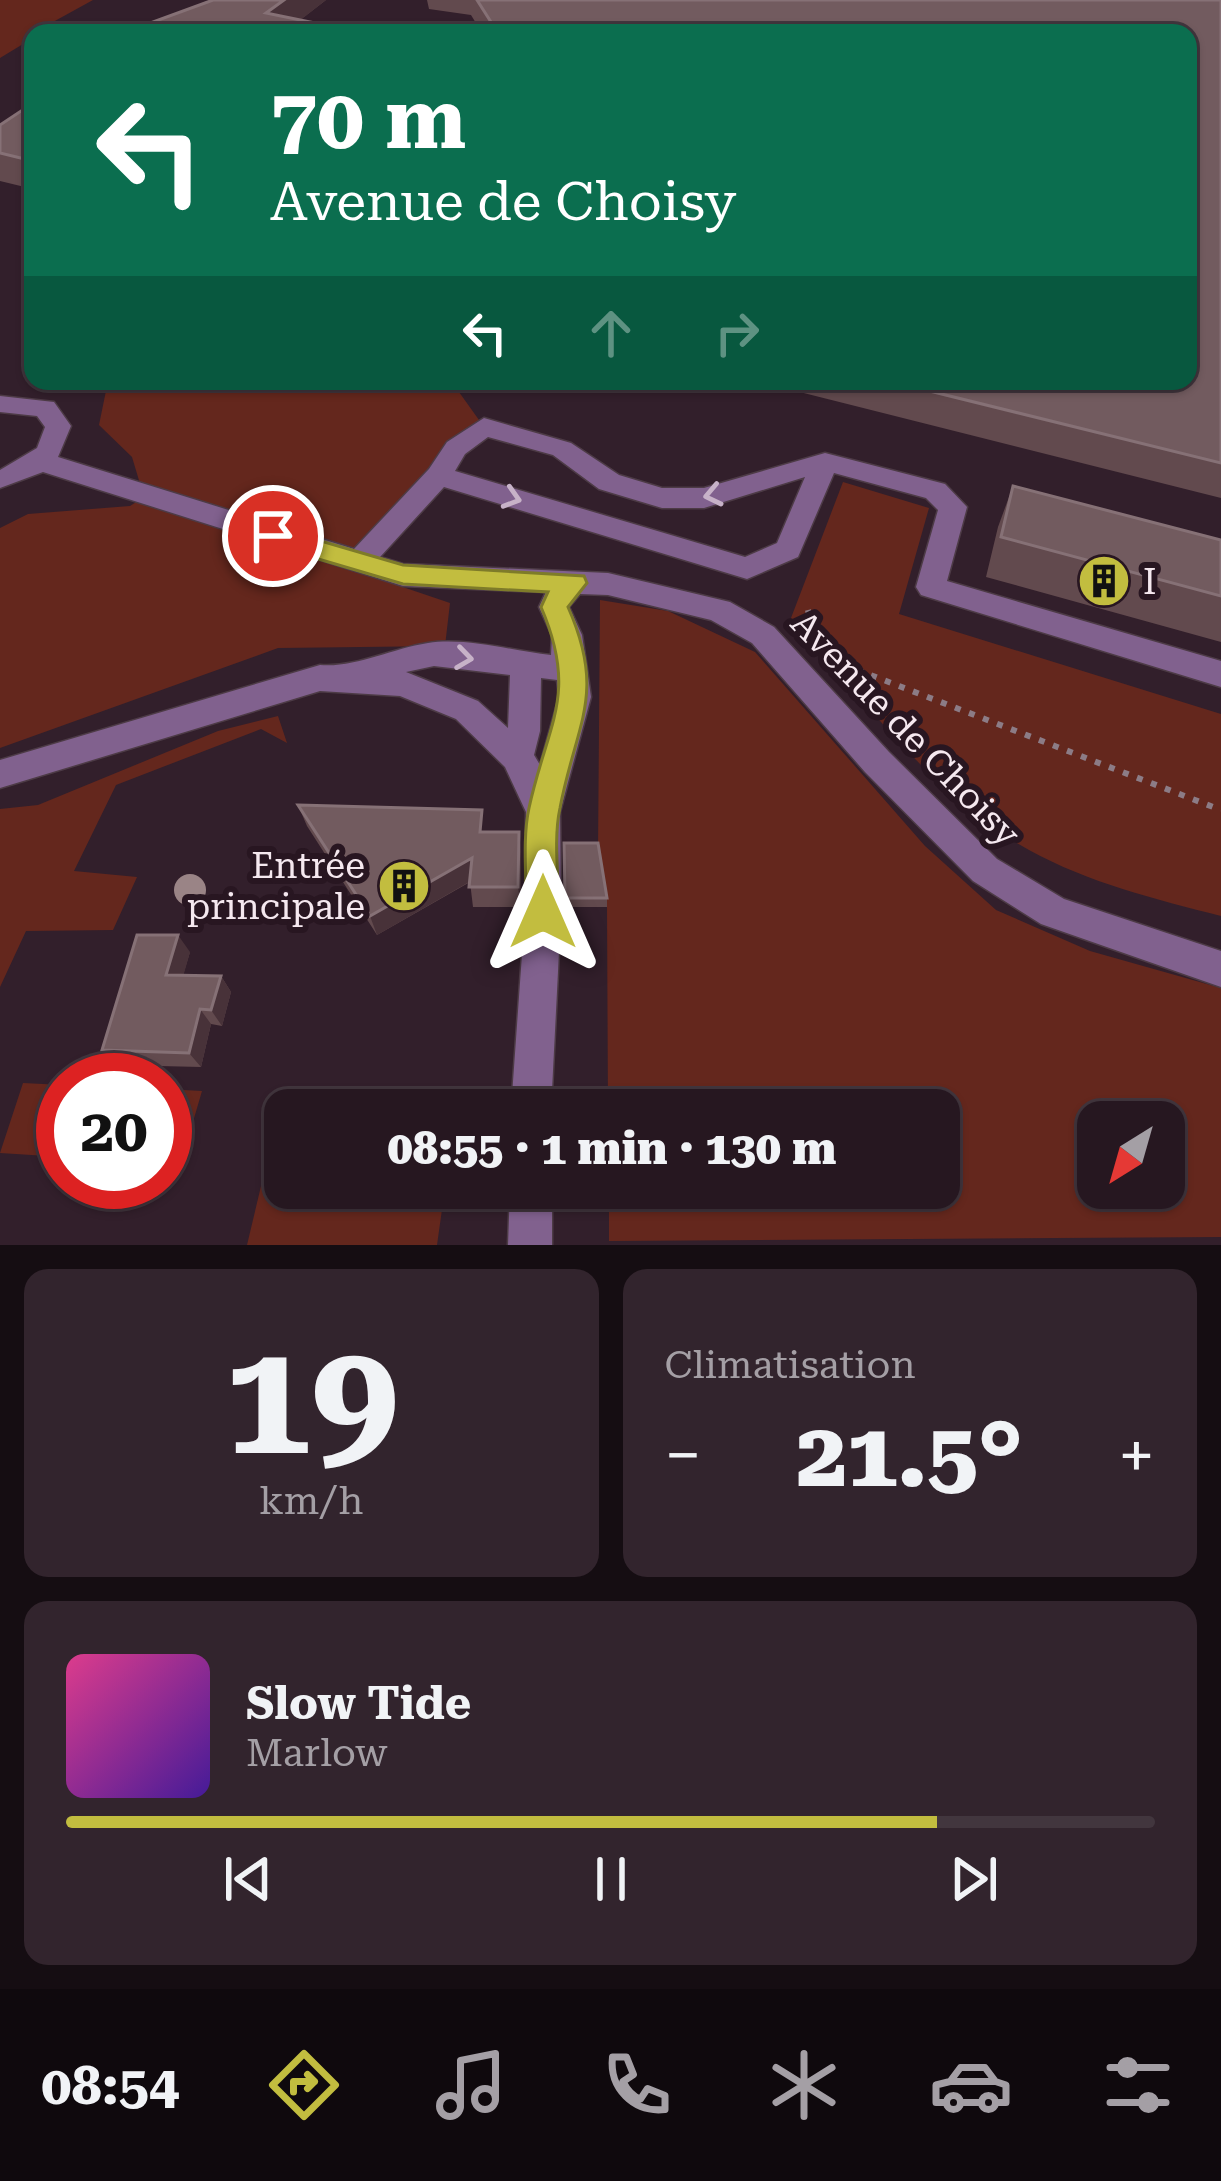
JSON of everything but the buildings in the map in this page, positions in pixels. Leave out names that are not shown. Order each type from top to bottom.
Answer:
[{"type":"lane","points":[[0,404],[31,404],[54,416],[57,438],[39,461],[0,479]]},
{"type":"lane","points":[[358,562],[439,476],[456,448],[484,428],[555,447],[609,482],[676,500],[728,492],[804,465],[825,463],[935,491],[953,507],[932,587],[1221,674]]},
{"type":"lane","name":"Avenue de Choisy","points":[[39,461],[403,574],[608,584],[683,598],[746,624],[763,635],[877,762],[986,871],[1054,913],[1221,969]]},
{"type":"lane","points":[[439,476],[747,568],[788,550],[825,463]]},
{"type":"lane","points":[[531,1089],[543,912],[543,812],[549,781],[571,725],[575,697],[567,635],[554,607],[561,592],[574,583]]},
{"type":"lane","points":[[0,774],[320,678],[434,654],[561,667],[569,656]]},
{"type":"lane","points":[[517,757],[524,731],[526,666]]},
{"type":"lane","points":[[320,678],[362,677],[425,691],[467,710],[517,757],[543,812]]},
{"type":"lane","points":[[530,1245],[531,1209]]},
{"type":"path","points":[[808,610],[818,654],[912,698],[1143,776],[1221,810]]},
{"type":"shaded area","points":[[0,0],[93,0],[49,24],[24,24],[24,43],[0,58]]},
{"type":"shaded area","points":[[106,390],[459,392],[484,427],[357,563],[388,582],[450,603],[445,646],[278,648],[0,748],[0,528],[28,514],[130,506],[144,497],[132,457],[99,425]]},
{"type":"shaded area","points":[[843,482],[929,508],[899,614],[1221,714],[1221,916],[1099,881],[1029,850],[961,803],[873,713],[791,618]]},
{"type":"shaded area","points":[[600,600],[668,611],[755,652],[925,846],[996,910],[1090,951],[1221,988],[1221,1237],[609,1241],[609,1209],[960,1209],[960,1089],[608,1089],[607,907],[598,853]]},
{"type":"shaded area","points":[[278,716],[287,743],[261,729],[116,785],[74,871],[137,877],[113,930],[26,931],[0,987],[0,809],[38,805],[218,731]]},
{"type":"shaded area","points":[[23,1083],[36,1084],[36,1155],[0,1153]]},
{"type":"shaded area","points":[[192,1090],[202,1091],[192,1125]]},
{"type":"shaded area","points":[[264,1173],[264,1209],[442,1209],[437,1245],[247,1245]]},
{"type":"place","name":"I","points":[[1104,581]]},
{"type":"place","name":"Entrée principale","points":[[404,886]]},
{"type":"route","points":[[273,536],[403,574],[574,583],[561,592],[554,607],[567,635],[575,697],[571,725],[549,781],[543,812],[543,912]]}]
